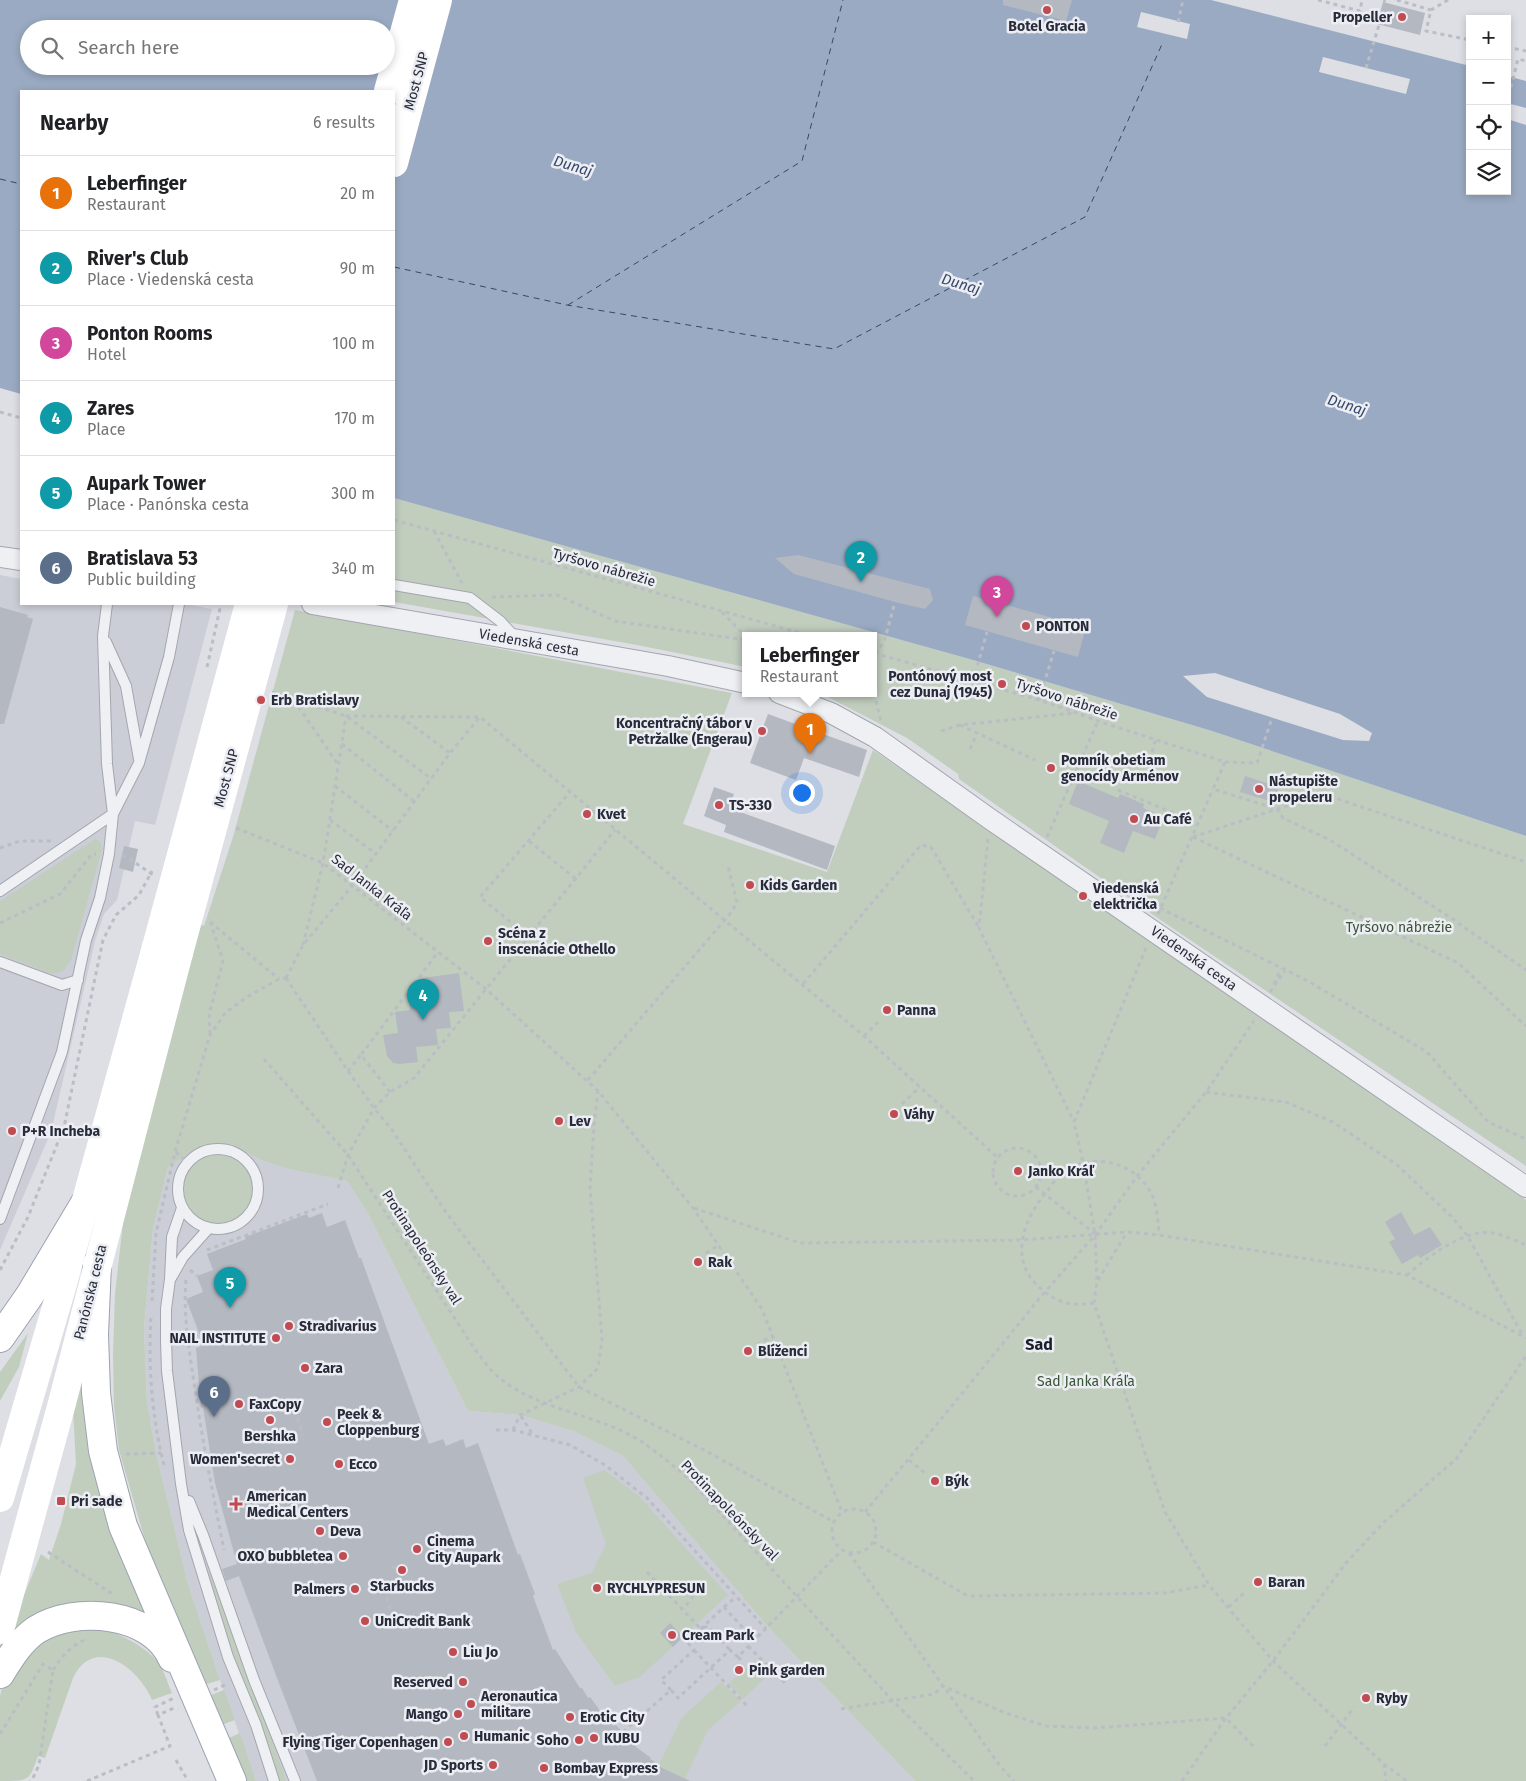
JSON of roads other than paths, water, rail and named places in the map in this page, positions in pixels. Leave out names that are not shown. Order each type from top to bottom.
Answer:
[{"type":"main road","name":"Most SNP","points":[[395,66],[413,0]]},
{"type":"main road","name":"Most SNP","points":[[395,159],[438,0]]},
{"type":"main road","name":"Most SNP","points":[[388,90],[392,75]]},
{"type":"main road","name":"Most SNP","points":[[168,950],[249,605]]},
{"type":"main road","name":"Most SNP","points":[[168,950],[274,605]]},
{"type":"main road","name":"Panónska cesta","points":[[0,1498],[85,1203],[168,950]]},
{"type":"main road","name":"Panónska cesta","points":[[0,1630],[62,1402],[97,1264],[168,950]]},
{"type":"main road","points":[[0,1338],[30,1295],[85,1203]]},
{"type":"main road","points":[[97,1264],[94,1335],[96,1393],[103,1451],[126,1534],[232,1781]]},
{"type":"main road","points":[[0,1674],[14,1651],[39,1628],[84,1615],[119,1619],[142,1627],[153,1635],[169,1653],[222,1781]]},
{"type":"street","points":[[0,557],[20,560]]},
{"type":"street","name":"Viedenská cesta","points":[[318,605],[668,666],[742,682]]},
{"type":"street","name":"Viedenská cesta","points":[[789,697],[831,713],[868,733],[990,819],[1526,1187]]},
{"type":"lane","points":[[395,586],[470,598],[519,640]]},
{"type":"lane","points":[[0,1219],[62,1052],[86,940],[100,898],[109,854],[113,814],[107,764],[103,636],[107,605]]},
{"type":"lane","points":[[0,891],[113,814],[139,763],[169,657],[179,605]]},
{"type":"lane","points":[[103,636],[126,686],[139,763]]},
{"type":"lane","points":[[0,962],[62,984],[78,980]]},
{"type":"lane","points":[[224,1149],[239,1154],[256,1176],[258,1188],[255,1207],[239,1224],[224,1229],[208,1229],[188,1217],[182,1208],[179,1200],[178,1184],[182,1169],[193,1157],[208,1150],[224,1149]]},
{"type":"lane","points":[[182,1208],[172,1237],[166,1309],[167,1371],[181,1484],[189,1530],[228,1657],[256,1725],[274,1781]]},
{"type":"lane","points":[[170,1278],[183,1258],[208,1229]]},
{"type":"lane","points":[[181,1484],[203,1535],[254,1680],[295,1781]]},
{"type":"water","name":"Dunaj","points":[[0,0],[1211,0],[1466,65],[1466,195],[1511,195],[1511,77],[1526,81],[1526,836],[1212,731],[877,632],[395,498],[395,90],[20,90],[20,394],[0,388]]},
{"type":"place","name":"Botel Gracia","points":[[1047,10]]},
{"type":"place","name":"Propeller","points":[[1402,17]]},
{"type":"place","name":"River's Club","points":[[861,582]]},
{"type":"place","name":"Ponton Rooms","points":[[997,617]]},
{"type":"place","name":"PONTON","points":[[1026,626]]},
{"type":"place","name":"Pontónový most cez Dunaj (1945)","points":[[1002,684]]},
{"type":"place","name":"Erb Bratislavy","points":[[261,700]]},
{"type":"place","name":"Koncentračný tábor v Petržalke (Engerau)","points":[[762,731]]},
{"type":"place","name":"Leberfinger","points":[[810,754]]},
{"type":"place","name":"Pomník obetiam genocídy Arménov","points":[[1051,768]]},
{"type":"place","name":"Nástupište propeleru","points":[[1259,789]]},
{"type":"place","name":"TS-330","points":[[719,805]]},
{"type":"place","name":"Kvet","points":[[587,814]]},
{"type":"place","name":"Au Café","points":[[1134,819]]},
{"type":"place","name":"Kids Garden","points":[[750,885]]},
{"type":"place","name":"Viedenská električka","points":[[1083,896]]},
{"type":"place","name":"Scéna z inscenácie Othello","points":[[488,941]]},
{"type":"place","name":"Panna","points":[[887,1010]]},
{"type":"place","name":"Zares","points":[[423,1020]]},
{"type":"place","name":"Váhy","points":[[894,1114]]},
{"type":"place","name":"Lev","points":[[559,1121]]},
{"type":"place","name":"P+R Incheba","points":[[12,1131]]},
{"type":"place","name":"Janko Kráľ","points":[[1018,1171]]},
{"type":"place","name":"Rak","points":[[698,1262]]},
{"type":"place","name":"Aupark Tower","points":[[230,1308]]},
{"type":"place","name":"Stradivarius","points":[[289,1326]]},
{"type":"place","name":"NAIL INSTITUTE","points":[[276,1338]]},
{"type":"place","name":"Blíženci","points":[[748,1351]]},
{"type":"place","name":"Zara","points":[[305,1368]]},
{"type":"place","name":"FaxCopy","points":[[239,1404]]},
{"type":"place","name":"Bratislava 53","points":[[214,1417]]},
{"type":"place","name":"Bershka","points":[[270,1420]]},
{"type":"place","name":"Peek & Cloppenburg","points":[[327,1422]]},
{"type":"place","name":"Women'secret","points":[[290,1459]]},
{"type":"place","name":"Ecco","points":[[339,1464]]},
{"type":"place","name":"Býk","points":[[935,1481]]},
{"type":"place","name":"Pri sade","points":[[61,1501]]},
{"type":"place","name":"American Medical Centers","points":[[236,1504]]},
{"type":"place","name":"Deva","points":[[320,1531]]},
{"type":"place","name":"Cinema City Aupark","points":[[417,1549]]},
{"type":"place","name":"OXO bubbletea","points":[[343,1556]]},
{"type":"place","name":"Starbucks","points":[[402,1570]]},
{"type":"place","name":"Baran","points":[[1258,1582]]},
{"type":"place","name":"RYCHLYPRESUN","points":[[597,1588]]},
{"type":"place","name":"Palmers","points":[[355,1589]]},
{"type":"place","name":"UniCredit Bank","points":[[365,1621]]},
{"type":"place","name":"Cream Park","points":[[672,1635]]},
{"type":"place","name":"Liu Jo","points":[[453,1652]]},
{"type":"place","name":"Pink garden","points":[[739,1670]]},
{"type":"place","name":"Reserved","points":[[463,1682]]},
{"type":"place","name":"Ryby","points":[[1366,1698]]},
{"type":"place","name":"Aeronautica militare","points":[[471,1704]]},
{"type":"place","name":"Mango","points":[[458,1714]]},
{"type":"place","name":"Erotic City","points":[[570,1717]]},
{"type":"place","name":"Humanic","points":[[464,1736]]},
{"type":"place","name":"KUBU","points":[[594,1738]]},
{"type":"place","name":"Soho","points":[[579,1740]]},
{"type":"place","name":"Flying Tiger Copenhagen","points":[[448,1742]]},
{"type":"place","name":"JD Sports","points":[[493,1765]]},
{"type":"place","name":"Bombay Express","points":[[544,1768]]},
{"type":"district","name":"Sad","points":[[1039,1344]]},
{"type":"park label","name":"Tyršovo nábrežie","points":[[1399,927]]},
{"type":"park label","name":"Sad Janka Kráľa","points":[[1086,1381]]}]
